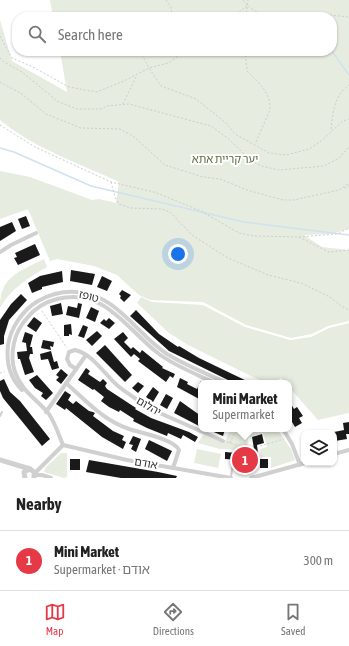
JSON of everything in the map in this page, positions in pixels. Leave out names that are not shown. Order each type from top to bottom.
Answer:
[{"type":"street","points":[[0,252],[22,239],[36,234]]},
{"type":"street","name":"טופז","points":[[63,444],[46,412],[17,385],[10,371],[8,358],[9,342],[15,326],[24,312],[44,298],[62,293],[78,292],[94,295],[110,303],[168,354],[221,380]]},
{"type":"street","name":"טופז","points":[[28,395],[22,388],[15,372],[13,351],[16,336],[24,322],[39,306],[55,300],[70,297],[84,298],[101,304],[114,312],[151,348],[165,359],[209,380]]},
{"type":"street","points":[[46,412],[86,355],[75,350],[69,352],[68,362],[76,369]]},
{"type":"street","name":"יהלום","points":[[86,355],[118,386],[142,403],[198,430]]},
{"type":"street","points":[[66,383],[112,422],[128,429],[165,440],[177,446],[179,450],[173,468]]},
{"type":"street","name":"יהלום","points":[[202,432],[222,441]]},
{"type":"street","points":[[251,478],[300,465],[285,432]]},
{"type":"street","points":[[33,473],[63,444]]},
{"type":"street","name":"אודם","points":[[63,444],[114,457],[231,478]]},
{"type":"street","points":[[337,453],[349,450]]},
{"type":"street","points":[[0,460],[33,473],[51,478]]},
{"type":"street","points":[[16,466],[24,477]]},
{"type":"street","points":[[24,477],[26,470],[33,473]]},
{"type":"lane","points":[[0,416],[2,412]]},
{"type":"lane","points":[[231,478],[233,462]]},
{"type":"path","points":[[166,0],[171,7],[172,12]]},
{"type":"path","points":[[243,0],[247,5],[257,12]]},
{"type":"path","points":[[246,12],[248,0]]},
{"type":"path","points":[[239,12],[247,5]]},
{"type":"path","points":[[337,17],[349,18]]},
{"type":"path","points":[[0,36],[12,58],[69,86],[97,92],[149,68],[168,63],[178,56]]},
{"type":"path","points":[[143,56],[161,86],[196,99],[226,122],[235,134],[255,144],[261,150],[269,153],[286,155],[309,149],[321,141],[342,121],[349,119]]},
{"type":"path","points":[[246,56],[247,71],[261,84],[270,104],[270,110],[255,144]]},
{"type":"path","points":[[0,58],[4,62],[22,72],[57,101],[76,109],[100,109],[107,106],[123,104],[211,126],[230,140],[250,160],[261,166],[279,170],[324,166],[339,158],[349,147]]},
{"type":"path","points":[[123,104],[137,74]]},
{"type":"path","points":[[0,82],[22,94],[46,114],[70,125],[89,129],[120,129],[133,136],[158,160],[176,169],[203,177],[220,180],[247,190],[283,200],[302,199],[349,186]]},
{"type":"path","points":[[331,131],[334,105],[345,88],[349,85]]},
{"type":"path","points":[[0,125],[35,147],[111,182],[154,192],[199,210],[239,233],[254,236],[299,237],[337,234],[349,228]]},
{"type":"path","points":[[111,182],[115,197],[119,204],[130,208],[162,209],[170,212],[192,235],[228,258],[268,275],[301,283],[330,297],[341,306],[349,310]]},
{"type":"path","points":[[339,190],[349,183]]},
{"type":"path","points":[[299,237],[329,252],[349,250]]},
{"type":"path","points":[[39,306],[69,352]]},
{"type":"path","points":[[0,373],[10,371]]},
{"type":"path","points":[[230,443],[235,432]]},
{"type":"path","points":[[222,441],[248,449],[243,432]]},
{"type":"path","points":[[260,446],[289,438]]},
{"type":"green space","name":"יער קריית אתא","points":[[50,0],[349,0],[349,229],[331,234],[304,235],[322,247],[349,250],[349,321],[328,326],[312,334],[291,338],[246,325],[203,302],[150,300],[139,295],[117,275],[94,266],[57,259],[50,261],[28,209],[0,219],[0,171],[30,177],[92,200],[99,199],[116,203],[119,182],[42,147],[0,120],[0,20],[12,61],[67,92],[61,56],[337,56],[337,12],[52,12]]},
{"type":"green space","points":[[44,259],[47,267],[27,279],[15,289],[0,308],[3,289],[7,282],[19,272]]},
{"type":"green space","points":[[141,297],[152,302],[203,305],[245,327],[290,340],[311,337],[329,328],[349,323],[349,413],[318,420],[292,390],[292,380],[283,380],[281,378],[277,380],[259,380],[188,345],[169,333],[137,303]]},
{"type":"green space","points":[[230,432],[279,432],[291,449],[295,460],[271,468],[271,457],[261,457],[260,449],[267,447],[263,433],[248,438],[247,450],[220,449],[198,443],[203,435],[224,443]]},
{"type":"green space","points":[[197,449],[221,454],[218,468],[194,463]]},
{"type":"green space","points":[[61,453],[67,453],[67,477],[64,478],[44,472],[45,468]]},
{"type":"building","points":[[26,216],[30,226],[22,229],[18,219]]},
{"type":"building","points":[[12,222],[16,231],[0,241],[0,227]]},
{"type":"building","points":[[35,244],[40,255],[18,265],[14,258],[17,257],[15,253]]},
{"type":"building","points":[[71,270],[95,274],[92,285],[70,281]]},
{"type":"building","points":[[62,271],[63,282],[42,287],[42,289],[32,293],[28,283],[40,276]]},
{"type":"building","points":[[102,276],[112,281],[107,291],[97,287]]},
{"type":"building","points":[[122,290],[131,295],[124,302],[120,298],[121,296],[119,294]]},
{"type":"building","points":[[21,294],[27,300],[9,320],[4,336],[4,344],[0,345],[0,320],[11,304]]},
{"type":"building","points":[[61,303],[63,314],[52,316],[50,306]]},
{"type":"building","points":[[78,303],[82,304],[79,318],[66,315],[68,306],[77,308]]},
{"type":"building","points":[[91,307],[99,311],[95,322],[86,318]]},
{"type":"building","points":[[136,310],[159,334],[178,347],[179,346],[199,358],[245,380],[228,380],[169,351],[130,316]]},
{"type":"building","points":[[34,317],[42,323],[36,332],[27,326]]},
{"type":"building","points":[[109,318],[115,323],[109,329],[100,323],[104,319],[106,321]]},
{"type":"building","points":[[71,324],[72,335],[69,334],[69,336],[64,336],[64,325]]},
{"type":"building","points":[[83,325],[88,327],[84,338],[78,336]]},
{"type":"building","points":[[97,331],[102,336],[92,346],[86,340]]},
{"type":"building","points":[[25,332],[33,335],[30,347],[32,347],[33,354],[30,354],[29,358],[34,372],[25,375],[20,359],[18,359],[17,352],[27,351],[26,343],[22,342]]},
{"type":"building","points":[[123,332],[128,338],[124,342],[131,349],[133,347],[140,353],[142,350],[163,367],[162,368],[175,374],[173,378],[170,376],[166,382],[138,361],[140,359],[134,354],[131,357],[114,339]]},
{"type":"building","points":[[43,340],[54,342],[53,347],[50,346],[51,350],[41,348]]},
{"type":"building","points":[[105,345],[132,375],[125,382],[96,353]]},
{"type":"building","points":[[51,351],[54,362],[57,361],[59,368],[52,370],[48,359],[41,360],[40,354]]},
{"type":"building","points":[[86,368],[90,371],[88,374],[100,382],[103,379],[107,383],[105,386],[107,389],[136,408],[135,409],[151,418],[189,432],[198,437],[195,442],[183,435],[181,439],[168,433],[167,436],[147,428],[133,421],[134,419],[120,410],[119,412],[109,407],[101,401],[104,397],[94,389],[93,390],[78,380]]},
{"type":"building","points":[[61,369],[68,375],[61,384],[56,380],[59,377],[56,375]]},
{"type":"building","points":[[37,375],[53,393],[46,400],[41,396],[43,393],[35,388],[29,380]]},
{"type":"building","points":[[180,378],[188,382],[187,384],[197,389],[198,387],[198,398],[177,387]]},
{"type":"building","points":[[4,379],[10,392],[20,401],[50,439],[42,446],[3,398],[0,391],[0,381]]},
{"type":"building","points":[[138,382],[144,386],[138,393],[132,388]]},
{"type":"building","points":[[153,387],[159,392],[153,402],[146,397]]},
{"type":"building","points":[[65,391],[71,395],[68,400],[73,404],[76,401],[89,411],[95,413],[93,416],[113,431],[124,436],[122,440],[126,442],[123,449],[102,437],[66,408],[65,410],[56,404]]},
{"type":"building","points":[[166,394],[173,398],[167,409],[160,405]]},
{"type":"building","points":[[180,401],[198,414],[198,425],[174,413]]},
{"type":"building","points":[[292,406],[294,409],[297,407],[303,416],[299,418],[302,423],[295,427],[292,422]]},
{"type":"building","points":[[349,422],[349,434],[346,434],[347,439],[337,441],[337,431],[344,430],[343,423]]},
{"type":"building","points":[[214,432],[224,432],[223,436]]},
{"type":"building","points":[[262,434],[264,443],[257,445],[258,454],[250,455],[250,449],[254,449],[252,437]]},
{"type":"building","points":[[133,436],[141,439],[136,452],[131,449],[133,445],[129,444]]},
{"type":"building","points":[[149,440],[172,451],[167,461],[145,449]]},
{"type":"building","points":[[225,452],[237,453],[237,456],[249,456],[249,464],[253,464],[253,470],[241,470],[241,460],[225,459]]},
{"type":"building","points":[[70,459],[80,459],[80,470],[70,470]]},
{"type":"building","points":[[260,459],[268,459],[268,468],[260,468]]},
{"type":"building","points":[[89,460],[177,476],[176,478],[121,478],[86,472]]},
{"type":"waterway","points":[[336,56],[349,75]]},
{"type":"waterway","points":[[0,148],[14,152],[91,186],[244,222],[349,235]]},
{"type":"place","name":"Mini Market","points":[[245,460]]}]
